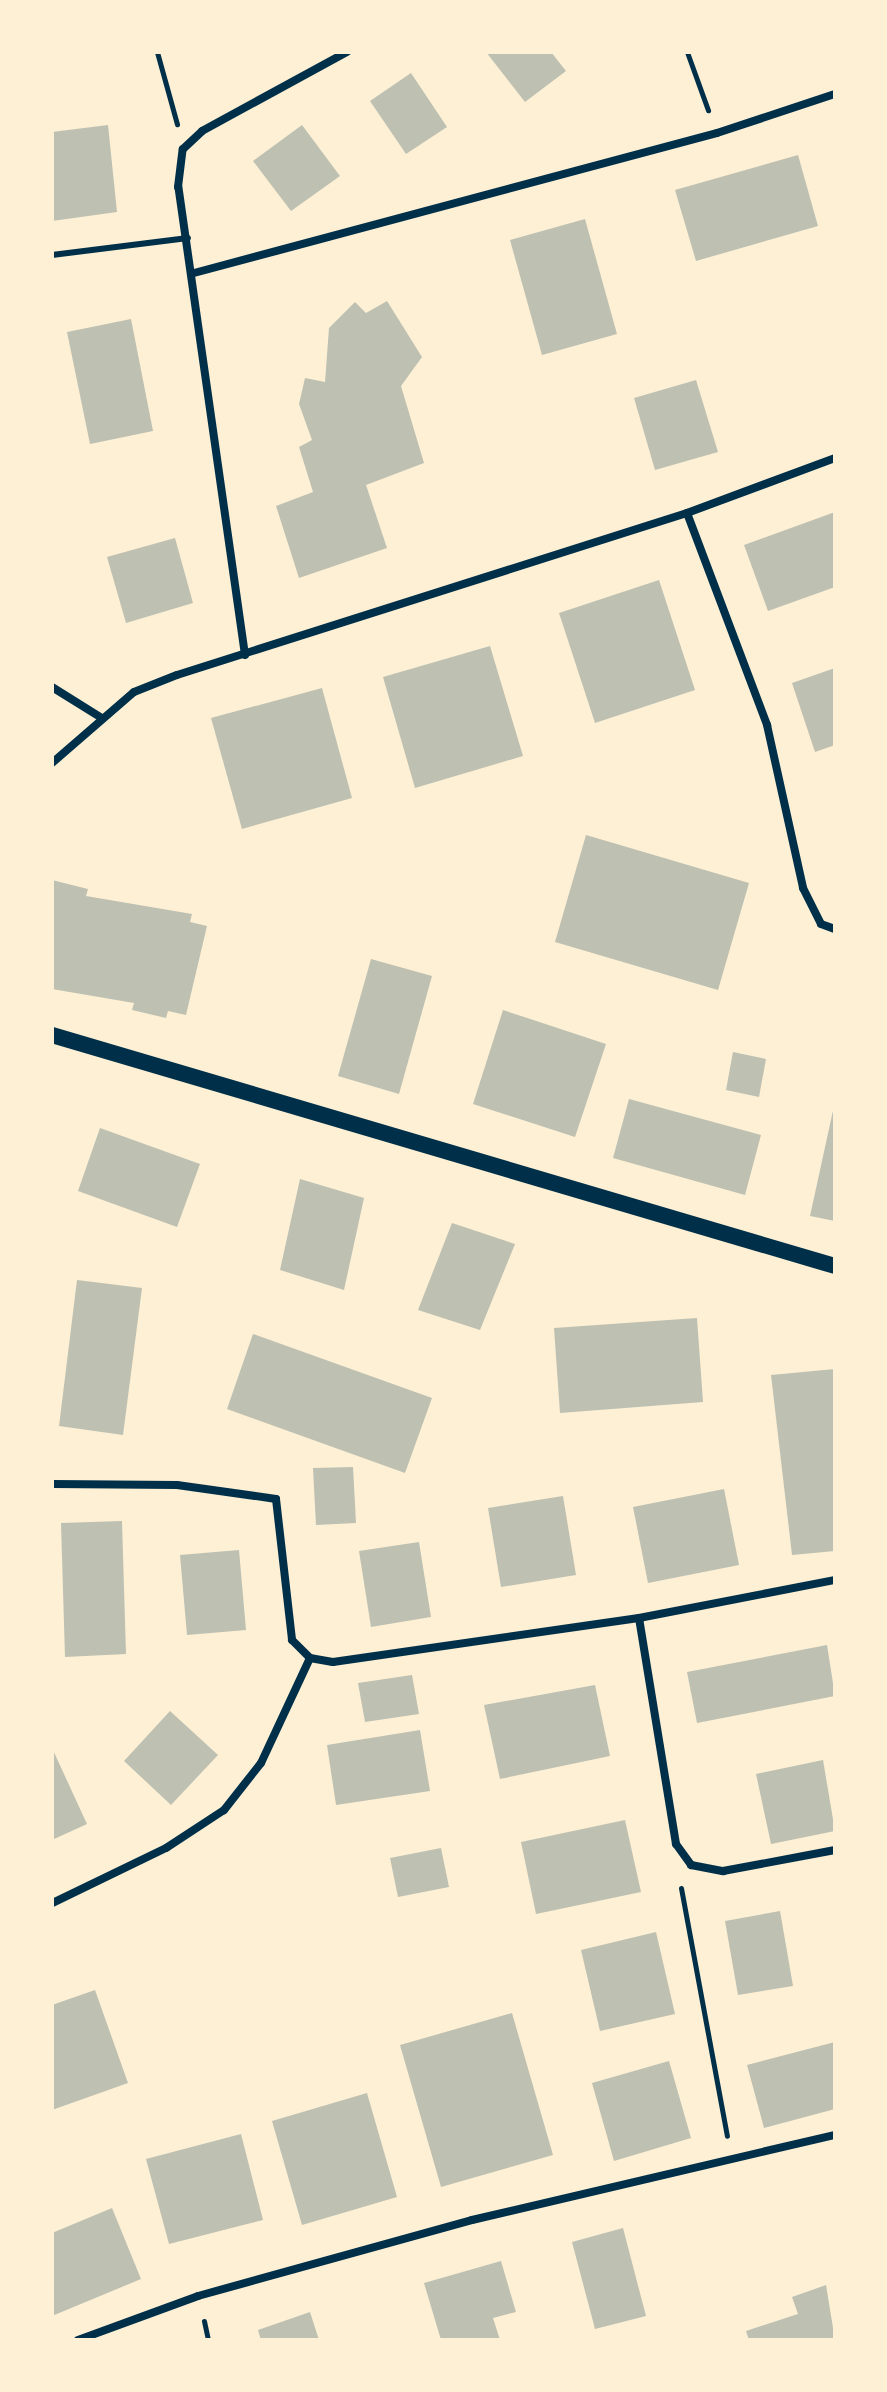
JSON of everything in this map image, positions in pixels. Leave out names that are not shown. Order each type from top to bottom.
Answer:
[{"type":"main road","points":[[52,1035],[835,1266]]},
{"type":"street","points":[[245,655],[194,273],[178,187],[183,149],[202,131],[347,52]]},
{"type":"street","points":[[194,273],[717,133],[835,94]]},
{"type":"street","points":[[52,763],[100,717],[134,692],[687,513],[835,458]]},
{"type":"street","points":[[687,513],[767,725],[803,888],[821,924],[835,929]]},
{"type":"street","points":[[52,687],[100,717]]},
{"type":"street","points":[[52,1484],[177,1485],[276,1499],[292,1640],[310,1658],[333,1662],[639,1618],[835,1580]]},
{"type":"street","points":[[639,1618],[676,1844],[691,1865],[723,1871],[835,1850]]},
{"type":"street","points":[[52,1903],[166,1848],[224,1810],[261,1763],[310,1658]]},
{"type":"street","points":[[78,2340],[198,2296],[472,2220],[835,2135]]},
{"type":"lane","points":[[52,255],[188,238]]},
{"type":"path","points":[[157,52],[183,149]]},
{"type":"path","points":[[687,52],[717,133]]},
{"type":"path","points":[[678,1895],[723,2120]]},
{"type":"building","points":[[486,52],[551,52],[566,71],[525,102]]},
{"type":"building","points":[[411,73],[447,127],[406,154],[370,101]]},
{"type":"building","points":[[108,125],[117,212],[52,221],[52,132]]},
{"type":"building","points":[[302,125],[340,176],[291,211],[253,161]]},
{"type":"building","points":[[798,155],[818,226],[696,261],[675,190]]},
{"type":"building","points":[[585,219],[617,334],[542,355],[510,240]]},
{"type":"building","points":[[387,301],[422,357],[401,386],[424,463],[366,485],[387,548],[299,578],[276,506],[313,492],[299,447],[312,440],[299,404],[305,378],[325,382],[329,328],[355,302],[366,313]]},
{"type":"building","points":[[131,319],[153,431],[90,444],[67,332]]},
{"type":"building","points":[[696,380],[718,452],[655,470],[634,398]]},
{"type":"building","points":[[835,512],[835,587],[768,611],[744,545]]},
{"type":"building","points":[[175,538],[193,603],[126,623],[107,557]]},
{"type":"building","points":[[659,580],[695,690],[595,723],[559,613]]},
{"type":"building","points":[[490,646],[523,756],[415,788],[383,677]]},
{"type":"building","points":[[835,668],[835,745],[815,752],[792,683]]},
{"type":"building","points":[[322,688],[352,798],[242,829],[211,718]]},
{"type":"building","points":[[586,835],[749,883],[718,990],[555,942]]},
{"type":"building","points":[[52,880],[88,889],[86,896],[192,914],[190,922],[207,926],[186,1015],[168,1011],[166,1018],[132,1010],[134,1003],[52,989]]},
{"type":"building","points":[[371,959],[432,976],[399,1094],[338,1076]]},
{"type":"building","points":[[503,1010],[606,1044],[575,1137],[473,1104]]},
{"type":"building","points":[[733,1052],[766,1059],[759,1097],[726,1090]]},
{"type":"building","points":[[629,1099],[761,1135],[745,1195],[613,1158]]},
{"type":"building","points":[[835,1106],[835,1221],[810,1216]]},
{"type":"building","points":[[100,1128],[200,1164],[177,1227],[78,1191]]},
{"type":"building","points":[[300,1179],[364,1198],[344,1290],[280,1270]]},
{"type":"building","points":[[452,1223],[515,1244],[480,1330],[418,1310]]},
{"type":"building","points":[[77,1280],[142,1288],[123,1435],[59,1426]]},
{"type":"building","points":[[697,1318],[703,1402],[560,1413],[554,1328]]},
{"type":"building","points":[[253,1334],[432,1398],[405,1473],[227,1409]]},
{"type":"building","points":[[835,1369],[835,1551],[792,1555],[771,1375]]},
{"type":"building","points":[[353,1467],[356,1523],[316,1525],[313,1468]]},
{"type":"building","points":[[724,1489],[739,1565],[648,1583],[633,1507]]},
{"type":"building","points":[[563,1496],[576,1575],[501,1587],[488,1508]]},
{"type":"building","points":[[122,1521],[126,1654],[65,1657],[61,1523]]},
{"type":"building","points":[[419,1542],[431,1617],[371,1627],[359,1551]]},
{"type":"building","points":[[239,1550],[246,1630],[187,1635],[180,1555]]},
{"type":"building","points":[[827,1645],[835,1696],[697,1723],[687,1672]]},
{"type":"building","points":[[412,1675],[419,1714],[365,1722],[358,1683]]},
{"type":"building","points":[[595,1685],[610,1756],[500,1779],[484,1705]]},
{"type":"building","points":[[170,1711],[218,1755],[171,1805],[124,1761]]},
{"type":"building","points":[[420,1730],[430,1791],[336,1805],[327,1745]]},
{"type":"building","points":[[52,1748],[87,1824],[52,1840]]},
{"type":"building","points":[[823,1760],[835,1831],[771,1844],[756,1774]]},
{"type":"building","points":[[625,1820],[641,1892],[536,1914],[521,1842]]},
{"type":"building","points":[[441,1848],[449,1887],[398,1897],[390,1858]]},
{"type":"building","points":[[780,1911],[793,1986],[738,1995],[725,1921]]},
{"type":"building","points":[[656,1932],[675,2014],[600,2031],[581,1950]]},
{"type":"building","points":[[95,1990],[128,2083],[52,2110],[52,2005]]},
{"type":"building","points":[[512,2013],[553,2155],[441,2187],[400,2045]]},
{"type":"building","points":[[835,2042],[835,2109],[764,2128],[747,2065]]},
{"type":"building","points":[[669,2061],[691,2138],[614,2161],[592,2083]]},
{"type":"building","points":[[367,2093],[397,2197],[302,2225],[272,2121]]},
{"type":"building","points":[[241,2134],[263,2220],[169,2244],[146,2159]]},
{"type":"building","points":[[112,2208],[141,2279],[52,2316],[52,2233]]},
{"type":"building","points":[[623,2228],[646,2316],[595,2329],[572,2242]]},
{"type":"building","points":[[501,2261],[516,2312],[493,2318],[500,2340],[441,2340],[424,2283]]},
{"type":"building","points":[[826,2285],[835,2340],[749,2340],[746,2331],[798,2314],[792,2297]]},
{"type":"building","points":[[310,2312],[319,2340],[261,2340],[258,2330]]}]
